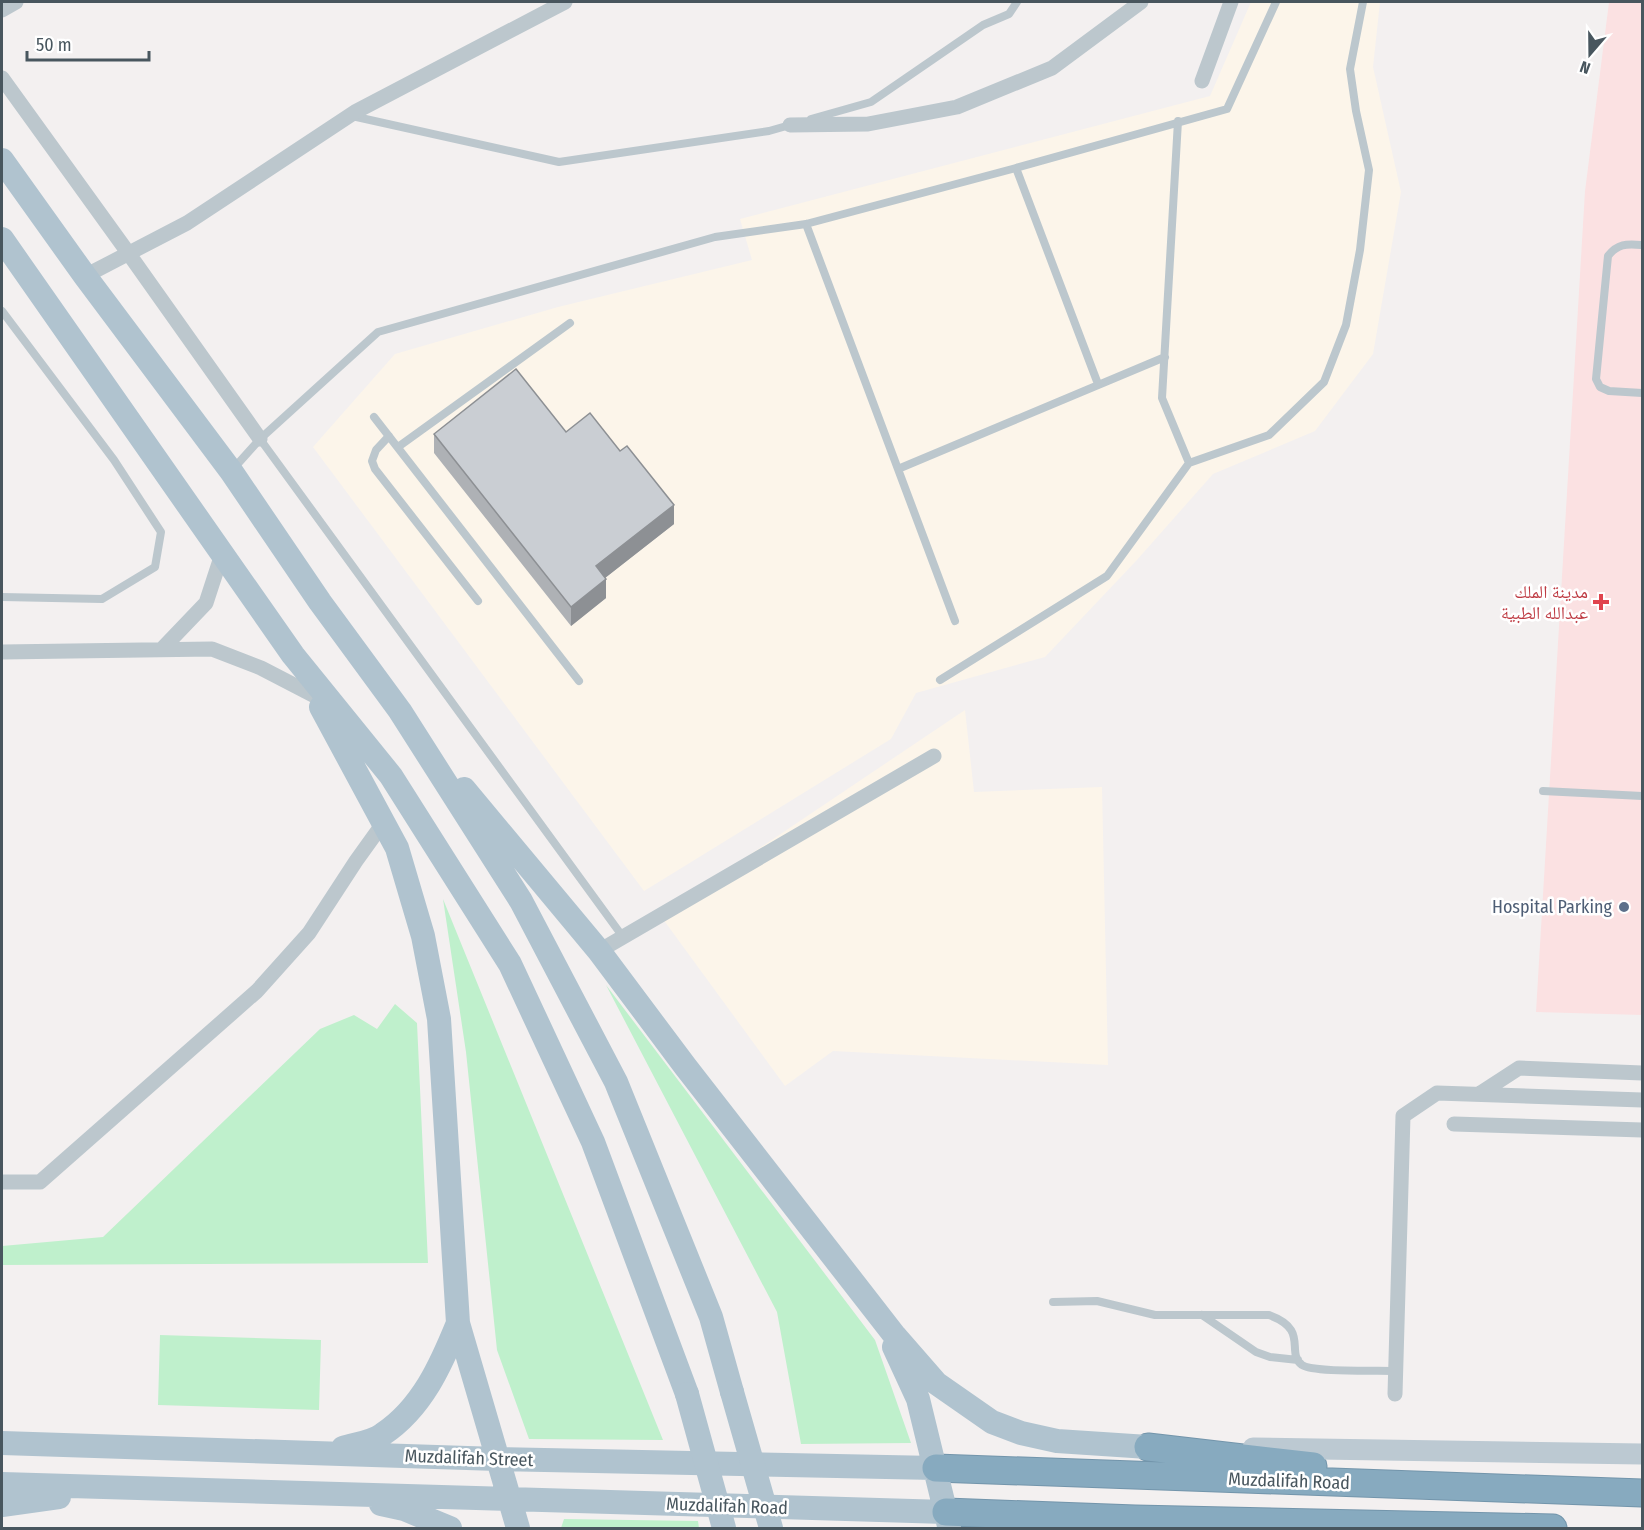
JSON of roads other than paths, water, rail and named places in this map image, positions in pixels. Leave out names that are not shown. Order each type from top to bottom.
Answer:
[{"type":"highway","points":[[1148,1447],[1434,1480],[1556,1490]]},
{"type":"highway","name":"Muzdalifah Road","points":[[936,1468],[1642,1492]]},
{"type":"highway","points":[[948,1520],[1135,1519],[1553,1528]]},
{"type":"highway","points":[[1135,1519],[1187,1528]]},
{"type":"main road","points":[[2,160],[85,276],[231,471],[320,602],[400,711],[599,951],[685,1066],[879,1315],[936,1383],[992,1422],[1022,1433],[1057,1441],[1148,1447]]},
{"type":"main road","points":[[2,239],[292,655],[391,776],[510,964],[593,1142],[687,1394],[724,1528]]},
{"type":"main road","points":[[292,655],[397,848],[423,936],[439,1019],[458,1323],[518,1528]]},
{"type":"main road","points":[[400,711],[521,901],[616,1082],[711,1317],[771,1528]]},
{"type":"main road","points":[[879,1315],[918,1399],[948,1520]]},
{"type":"main road","points":[[325,1453],[381,1436],[414,1407],[444,1360],[458,1323]]},
{"type":"main road","name":"Muzdalifah Street","points":[[2,1443],[498,1459],[936,1468]]},
{"type":"main road","points":[[2,1484],[508,1499]]},
{"type":"main road","points":[[2,1505],[133,1488]]},
{"type":"main road","points":[[332,1493],[404,1509],[450,1528]]},
{"type":"main road","name":"Muzdalifah Road","points":[[508,1499],[948,1520]]},
{"type":"main road","points":[[1100,1528],[1135,1519]]},
{"type":"street","points":[[2,10],[16,2]]},
{"type":"street","points":[[85,276],[187,223],[350,115],[565,2]]},
{"type":"street","points":[[790,125],[868,124],[957,107],[1052,68],[1141,2]]},
{"type":"street","points":[[1202,81],[1231,2]]},
{"type":"street","points":[[2,78],[260,439]]},
{"type":"street","points":[[162,649],[206,603],[222,554]]},
{"type":"street","points":[[2,652],[212,649],[261,668],[315,696]]},
{"type":"street","points":[[599,951],[934,756]]},
{"type":"street","points":[[2,1182],[40,1182],[257,991],[309,933],[384,822]]},
{"type":"street","points":[[1479,1094],[1519,1068],[1642,1073]]},
{"type":"street","points":[[1395,1395],[1402,1116],[1437,1093],[1642,1100]]},
{"type":"street","points":[[1454,1124],[1642,1130]]},
{"type":"street","points":[[1148,1447],[1642,1454]]},
{"type":"lane","points":[[350,115],[559,162],[769,131],[871,102],[983,25],[1009,14],[1017,2]]},
{"type":"lane","points":[[231,471],[260,439],[378,332],[715,237],[806,224],[1227,109],[1276,2]]},
{"type":"lane","points":[[940,680],[1107,576],[1189,463],[1269,435],[1324,382],[1346,325],[1360,250],[1369,170],[1356,111],[1350,69],[1364,2]]},
{"type":"lane","points":[[1178,121],[1162,398],[1189,463]]},
{"type":"lane","points":[[1016,168],[1098,384]]},
{"type":"lane","points":[[806,224],[955,621]]},
{"type":"lane","points":[[1642,245],[1623,244],[1614,248],[1608,256],[1596,379],[1600,387],[1610,391],[1642,393]]},
{"type":"lane","points":[[2,311],[114,460],[161,532],[155,567],[102,599],[2,597]]},
{"type":"lane","points":[[398,447],[570,323]]},
{"type":"lane","points":[[898,469],[1165,357]]},
{"type":"lane","points":[[374,417],[579,681]]},
{"type":"lane","points":[[389,436],[376,450],[372,461],[375,469],[478,601]]},
{"type":"lane","points":[[260,439],[623,937]]},
{"type":"lane","points":[[1543,791],[1642,796]]},
{"type":"lane","points":[[1053,1302],[1097,1301],[1155,1315],[1269,1315],[1284,1320],[1292,1329],[1298,1360],[1303,1366],[1316,1369],[1396,1371]]},
{"type":"lane","points":[[1202,1315],[1256,1352],[1270,1357],[1298,1360]]},
{"type":"place","name":"مدينة الملك عبدالله الطبية","points":[[1601,602]]},
{"type":"place","name":"Hospital Parking","points":[[1624,907]]}]
